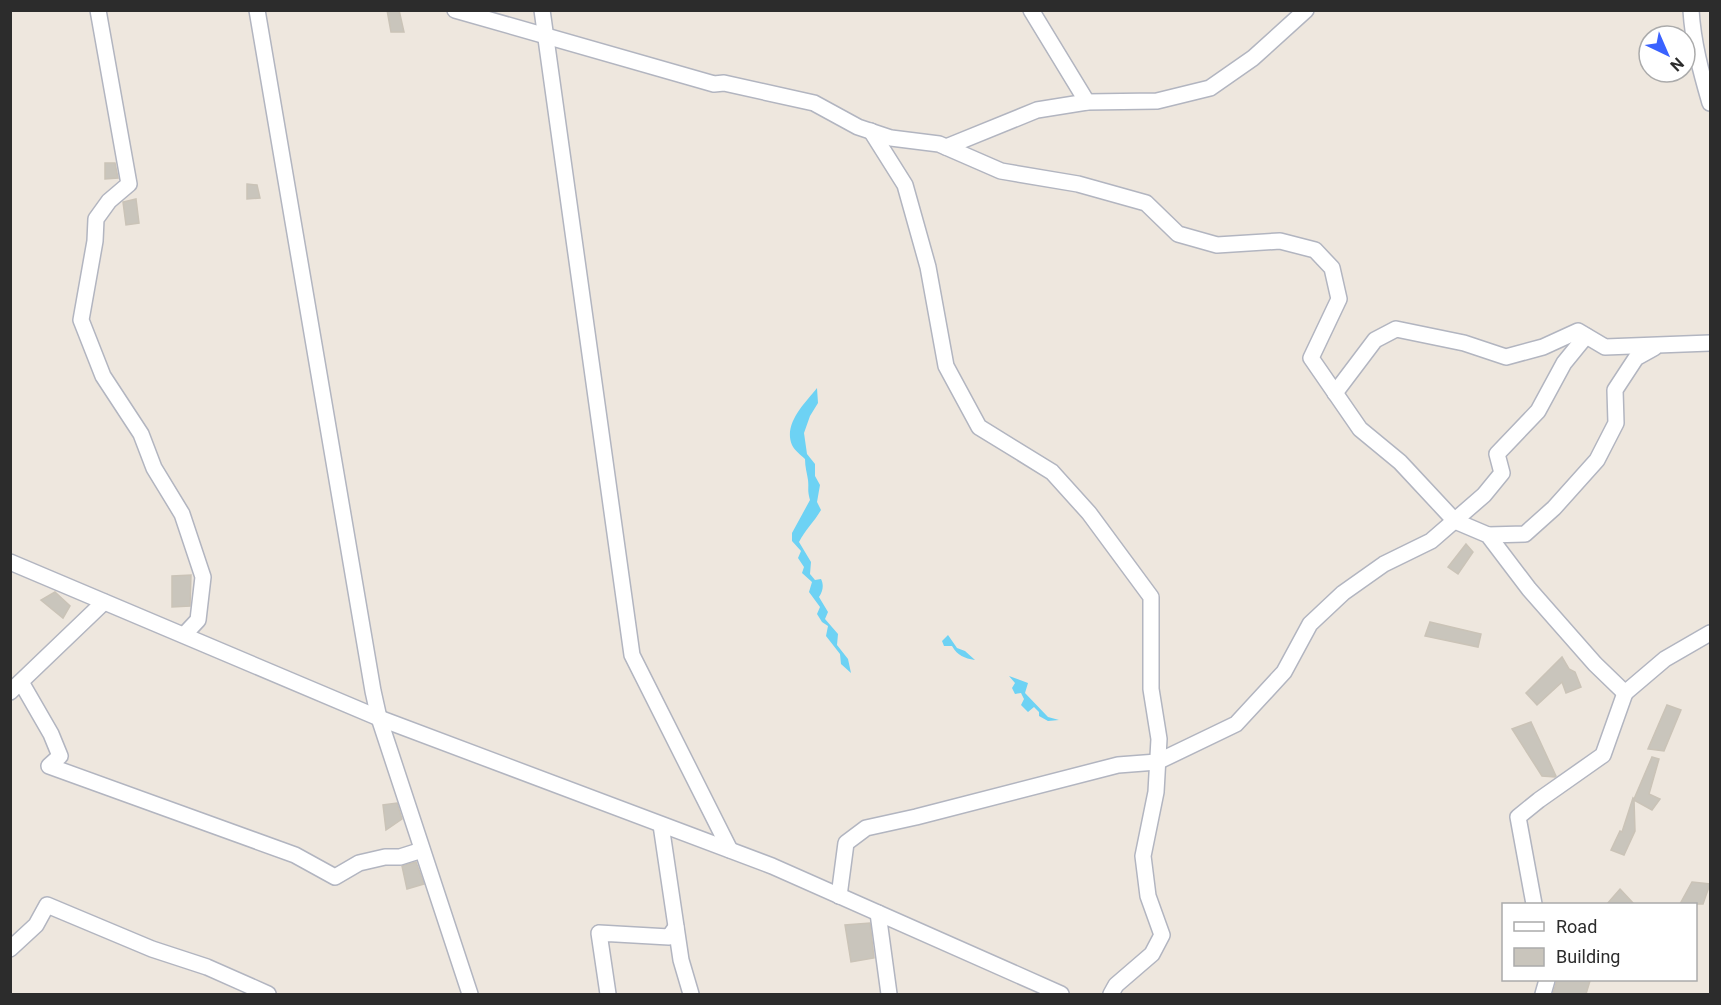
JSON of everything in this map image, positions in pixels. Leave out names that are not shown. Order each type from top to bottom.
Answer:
[{"type":"street","points":[[98,10],[129,184],[109,201],[96,219],[95,242],[81,320],[103,376],[141,434],[153,468],[182,514],[200,567],[203,577],[198,620],[184,635]]},
{"type":"street","points":[[257,10],[379,717],[470,994]]},
{"type":"street","points":[[455,10],[714,84],[724,83],[814,104],[858,127],[891,138],[939,144],[1001,171],[1078,184],[1146,203],[1178,234],[1217,245],[1280,241],[1315,250],[1332,268],[1339,299],[1311,358],[1360,429],[1400,462],[1455,521],[1488,535],[1524,534],[1561,500],[1597,460],[1616,423],[1616,390],[1636,358],[1659,346]]},
{"type":"street","points":[[542,10],[632,655],[730,850]]},
{"type":"street","points":[[1031,10],[1087,102]]},
{"type":"street","points":[[946,147],[1037,110],[1087,102],[1157,101],[1210,88],[1252,58],[1306,10]]},
{"type":"street","points":[[1691,10],[1692,34],[1710,103]]},
{"type":"street","points":[[871,131],[904,185],[928,267],[946,366],[979,427],[1052,472],[1089,513],[1151,597],[1151,688],[1159,739],[1156,792],[1143,856],[1148,896],[1162,935],[1152,954],[1116,985],[1111,994]]},
{"type":"street","points":[[1335,393],[1375,340],[1396,329],[1464,343],[1506,357],[1543,347],[1578,331],[1605,347],[1710,343]]},
{"type":"street","points":[[839,896],[846,843],[866,828],[1118,765],[1157,762],[1236,724],[1284,672],[1310,624],[1343,593],[1384,564],[1431,541],[1484,495],[1502,473],[1497,454],[1538,411],[1564,363],[1586,336]]},
{"type":"street","points":[[1488,535],[1529,589],[1595,664],[1625,693]]},
{"type":"street","points":[[10,562],[379,717],[772,866],[1061,994]]},
{"type":"street","points":[[104,602],[16,687],[51,735],[60,756],[49,766],[295,855],[335,877],[359,863],[385,857],[400,857],[422,850]]},
{"type":"street","points":[[1534,903],[1518,817],[1603,755],[1625,693],[1665,658],[1710,633]]},
{"type":"street","points":[[661,825],[681,960],[691,994]]},
{"type":"street","points":[[10,949],[36,925],[47,905],[152,949],[207,967],[268,994]]},
{"type":"street","points":[[878,913],[889,994]]},
{"type":"street","points":[[608,994],[599,933],[669,937],[676,927]]},
{"type":"water","points":[[817,388],[818,403],[804,433],[807,454],[815,464],[815,476],[820,485],[817,502],[821,510],[799,542],[811,562],[810,574],[815,580],[821,579],[822,581],[823,588],[819,597],[828,612],[825,619],[838,634],[837,645],[848,659],[851,673],[841,664],[840,654],[826,636],[828,626],[817,614],[820,607],[809,592],[812,582],[802,573],[804,567],[798,558],[801,551],[792,541],[792,533],[810,500],[805,459],[792,445],[790,429],[801,407]]},
{"type":"water","points":[[948,635],[957,648],[965,651],[975,660],[962,656],[952,646],[944,646],[942,641]]},
{"type":"water","points":[[1009,676],[1028,683],[1025,693],[1048,717],[1059,720],[1048,721],[1039,716],[1039,712],[1034,707],[1028,712],[1021,705],[1024,699],[1021,693],[1015,694],[1012,688],[1015,683]]},
{"type":"building","points":[[387,10],[399,10],[404,32],[391,32]]},
{"type":"building","points":[[105,163],[115,163],[118,178],[105,179]]},
{"type":"building","points":[[247,184],[257,185],[260,198],[247,199]]},
{"type":"building","points":[[136,199],[139,223],[126,225],[123,202]]},
{"type":"building","points":[[1466,544],[1473,552],[1458,574],[1448,567]]},
{"type":"building","points":[[191,575],[190,606],[172,607],[172,576]]},
{"type":"building","points":[[55,592],[70,606],[63,618],[41,600]]},
{"type":"building","points":[[1430,622],[1481,634],[1478,647],[1425,636]]},
{"type":"building","points":[[1562,657],[1569,669],[1575,672],[1581,687],[1566,693],[1562,682],[1537,705],[1526,693]]},
{"type":"building","points":[[1667,705],[1681,710],[1664,751],[1648,749]]},
{"type":"building","points":[[1531,722],[1555,777],[1542,776],[1512,729]]},
{"type":"building","points":[[1652,757],[1659,759],[1649,794],[1660,799],[1652,810],[1634,800],[1635,831],[1624,855],[1611,850],[1620,831],[1622,832],[1633,798]]},
{"type":"building","points":[[397,803],[402,819],[386,830],[383,805]]},
{"type":"building","points":[[416,862],[424,884],[407,889],[402,866]]},
{"type":"building","points":[[1692,882],[1710,884],[1703,904],[1681,903]]},
{"type":"building","points":[[1620,889],[1633,903],[1608,903]]},
{"type":"building","points":[[870,923],[874,958],[851,962],[845,925]]},
{"type":"building","points":[[1557,981],[1590,981],[1586,994],[1553,994]]}]
